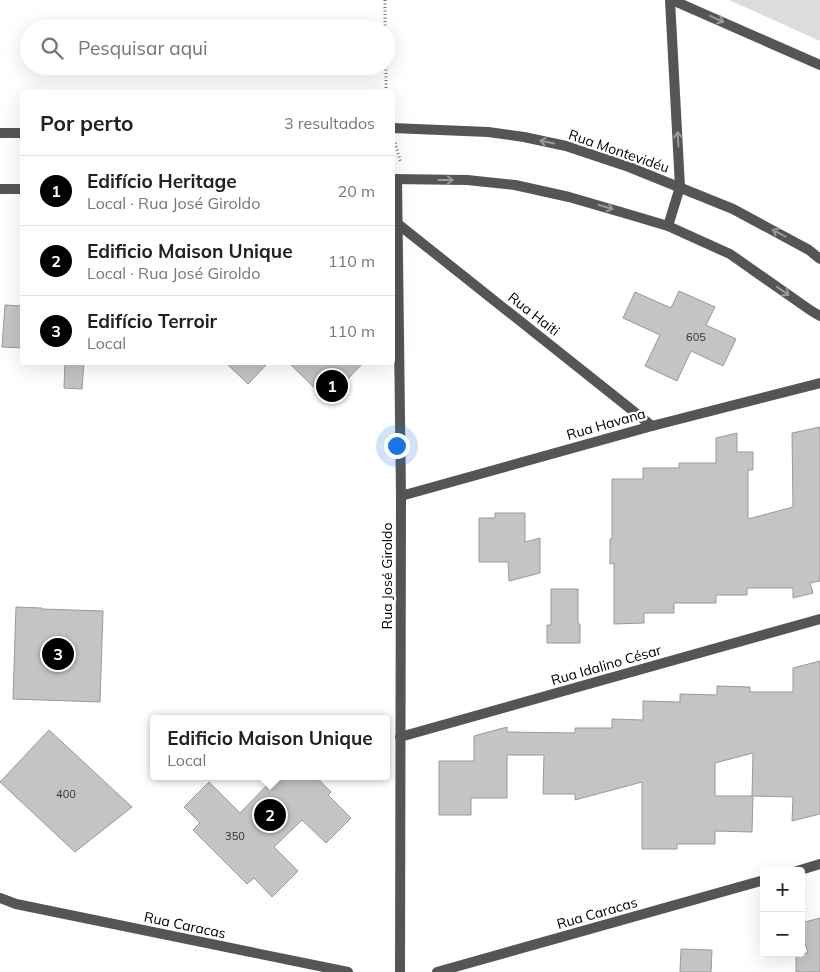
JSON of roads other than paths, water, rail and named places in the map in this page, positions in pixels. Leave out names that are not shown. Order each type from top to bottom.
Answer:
[{"type":"street","points":[[668,226],[680,187],[671,0],[820,64]]},
{"type":"street","name":"Rua Montevidéu","points":[[395,128],[488,132],[566,146],[680,187],[733,209],[809,250],[820,259]]},
{"type":"street","points":[[0,133],[20,133]]},
{"type":"street","points":[[395,179],[467,180],[515,185],[569,197],[668,226],[730,254],[820,316]]},
{"type":"street","name":"Rua José Giroldo","points":[[395,179],[398,224],[401,496],[400,972]]},
{"type":"street","points":[[0,189],[20,188]]},
{"type":"street","name":"Rua Haiti","points":[[398,224],[652,426]]},
{"type":"street","name":"Rua Havana","points":[[401,496],[652,426],[820,383]]},
{"type":"street","name":"Rua Idalino César","points":[[400,737],[820,619]]},
{"type":"street","points":[[805,869],[820,864]]},
{"type":"street","name":"Rua Caracas","points":[[437,972],[760,881]]},
{"type":"street","name":"Rua Caracas","points":[[0,898],[16,904],[348,972]]},
{"type":"street","name":"Rua Caracas","points":[[0,907],[16,904]]},
{"type":"place","name":"Edifício Heritage","points":[[332,386]]},
{"type":"place","name":"Edifício Terroir","points":[[58,654]]},
{"type":"place","name":"Edificio Maison Unique","points":[[270,815]]}]
